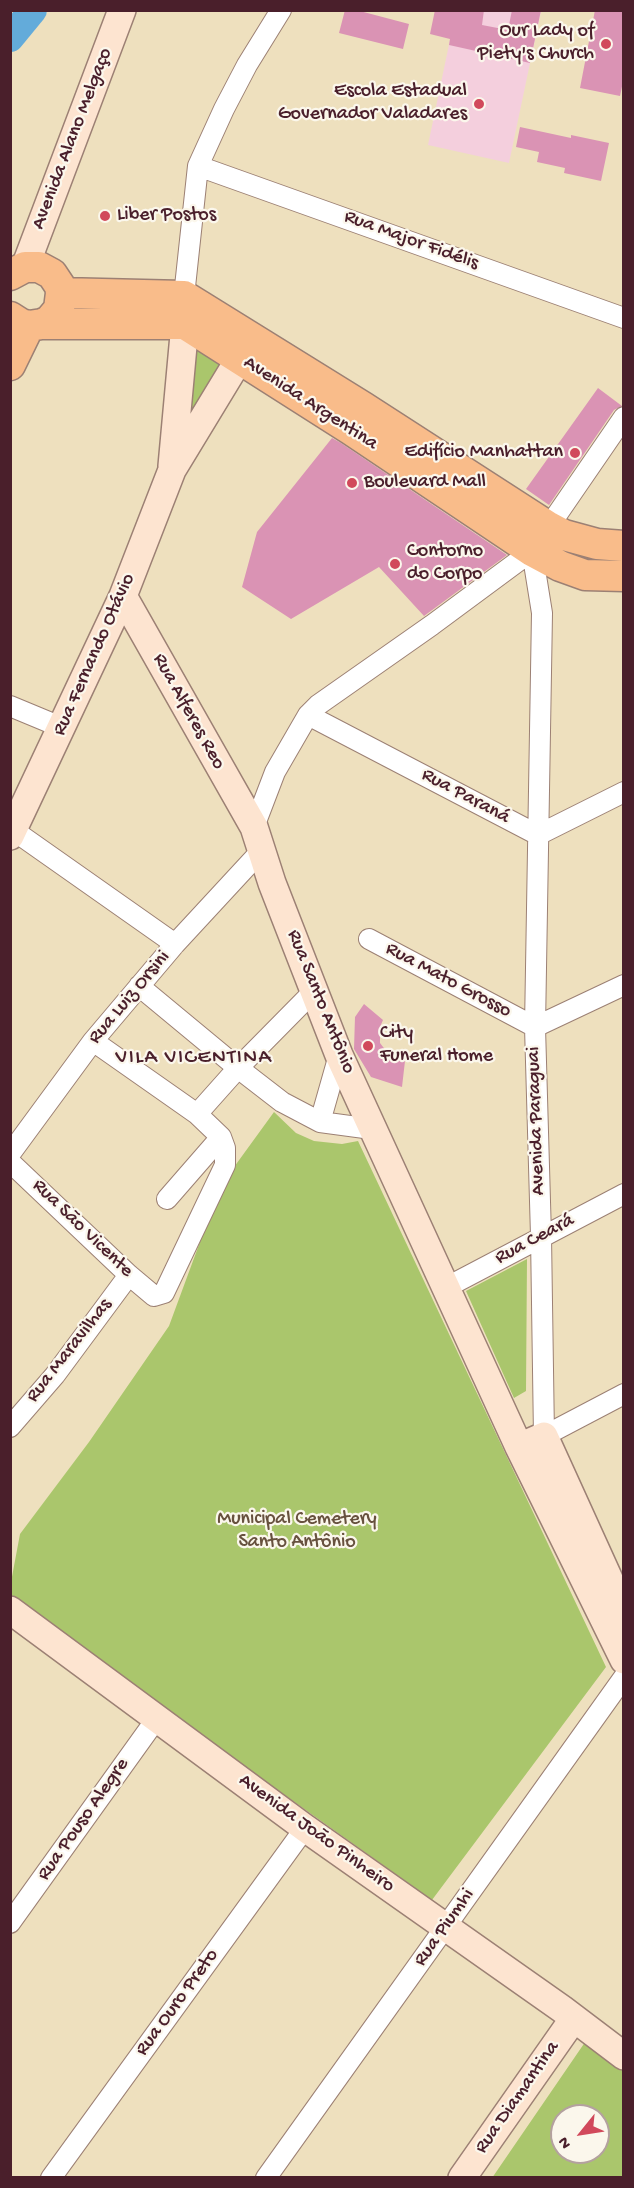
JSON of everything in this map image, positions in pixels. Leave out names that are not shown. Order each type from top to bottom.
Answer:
[{"type":"main road","points":[[14,272],[32,266],[46,270],[56,279],[61,293],[59,309],[49,321],[27,323]]},
{"type":"main road","points":[[61,293],[184,310]]},
{"type":"main road","points":[[27,323],[184,310]]},
{"type":"main road","name":"Avenida Argentina","points":[[184,310],[240,358],[532,551],[560,566],[585,575],[624,576]]},
{"type":"main road","name":"Avenida Argentina","points":[[184,310],[363,407],[549,527],[564,535],[597,544],[624,546]]},
{"type":"main road","points":[[10,365],[27,323]]},
{"type":"street","name":"Avenida Alano Melgaço","points":[[14,272],[22,237],[59,177],[122,10]]},
{"type":"street","points":[[172,470],[198,166],[247,64],[281,10]]},
{"type":"street","name":"Rua Major Fidélis","points":[[198,166],[624,318]]},
{"type":"street","points":[[172,470],[240,358]]},
{"type":"street","points":[[257,839],[275,772],[308,715],[318,705],[532,551],[624,417]]},
{"type":"street","name":"Rua Fernando Otávio","points":[[12,833],[123,596],[172,470]]},
{"type":"street","name":"Avenida Paraguai","points":[[532,551],[542,613],[535,1027],[544,1436],[615,1601],[624,1660]]},
{"type":"street","name":"Avenida Paraguai","points":[[542,613],[560,566]]},
{"type":"street","name":"Rua Alferes Reo","points":[[123,596],[257,839]]},
{"type":"street","points":[[10,706],[63,728]]},
{"type":"street","name":"Rua Paraná","points":[[308,715],[538,835]]},
{"type":"street","points":[[538,835],[624,792]]},
{"type":"street","points":[[12,833],[176,944]]},
{"type":"street","name":"Rua Luiz Orsini","points":[[10,1154],[93,1041],[176,944],[257,839]]},
{"type":"street","name":"Rua Santo Antônio","points":[[257,839],[313,992],[339,1055],[447,1287]]},
{"type":"street","name":"Rua Mato Grosso","points":[[369,939],[535,1027],[624,985]]},
{"type":"street","points":[[139,986],[237,1068],[282,1102],[320,1122],[372,1129]]},
{"type":"street","points":[[197,1114],[237,1068],[313,992]]},
{"type":"street","points":[[93,1041],[197,1114],[221,1137],[167,1199]]},
{"type":"street","points":[[320,1122],[339,1055]]},
{"type":"street","name":"Rua São Vicente","points":[[10,1162],[154,1296],[160,1295],[168,1288],[225,1166],[226,1155],[221,1137]]},
{"type":"street","name":"Rua Ceará","points":[[447,1287],[624,1194]]},
{"type":"street","name":"Rua Maravilhas","points":[[10,1427],[54,1375],[129,1275]]},
{"type":"street","name":"Avenida Paraguai","points":[[447,1287],[519,1448],[615,1601]]},
{"type":"street","points":[[519,1448],[624,1394]]},
{"type":"street","name":"Avenida João Pinheiro","points":[[12,1614],[305,1828],[574,2018],[624,2056]]},
{"type":"street","name":"Rua Piumhi","points":[[266,2178],[624,1677]]},
{"type":"street","name":"Rua Pouso Alegre","points":[[10,1923],[157,1718]]},
{"type":"street","name":"Rua Ouro Preto","points":[[51,2178],[305,1828]]},
{"type":"street","name":"Rua Diamantina","points":[[462,2178],[574,2018]]},
{"type":"shaded area","name":"Escola Estadual Governador Valadares","points":[[456,11],[541,11],[509,163],[428,145]]},
{"type":"green space","points":[[189,346],[225,364],[178,453]]},
{"type":"green space","name":"Municipal Cemetery Santo Antônio","points":[[274,1112],[296,1133],[314,1141],[342,1144],[358,1141],[606,1667],[432,1900],[11,1600],[11,1582],[20,1534],[89,1442],[169,1326],[221,1185]]},
{"type":"green space","points":[[527,1259],[526,1391],[514,1398],[466,1291]]},
{"type":"green space","points":[[592,2032],[623,2057],[623,2177],[492,2178]]},
{"type":"building","points":[[345,10],[356,10],[409,24],[403,49],[339,33]]},
{"type":"building","points":[[435,10],[484,10],[482,25],[508,30],[512,10],[541,10],[530,63],[449,45],[450,39],[430,34]]},
{"type":"building","name":"Our Lady of Piety's Church","points":[[595,10],[624,10],[624,77],[620,96],[580,88]]},
{"type":"building","points":[[520,127],[571,138],[571,135],[609,143],[601,181],[564,173],[565,168],[537,162],[539,152],[516,147]]},
{"type":"building","name":"Edifício Manhattan","points":[[598,388],[622,406],[614,410],[549,505],[526,489]]},
{"type":"building","name":"Boulevard Mall","points":[[332,438],[507,555],[424,616],[379,567],[291,619],[242,587],[257,532]]},
{"type":"building","name":"City Funeral Home","points":[[364,1004],[383,1020],[380,1027],[380,1043],[390,1056],[405,1061],[402,1087],[371,1077],[354,1049],[355,1017]]},
{"type":"waterway","points":[[10,38],[33,10]]},
{"type":"place","name":"Our Lady of Piety's Church","points":[[606,44]]},
{"type":"place","name":"Escola Estadual Governador Valadares","points":[[479,104]]},
{"type":"place","name":"Liber Postos","points":[[105,216]]},
{"type":"place","name":"Edifício Manhattan","points":[[575,453]]},
{"type":"place","name":"Boulevard Mall","points":[[352,483]]},
{"type":"place","name":"Contorno do Corpo","points":[[395,564]]},
{"type":"place","name":"City Funeral Home","points":[[368,1046]]},
{"type":"district","name":"VILA VICENTINA","points":[[194,1059]]}]
